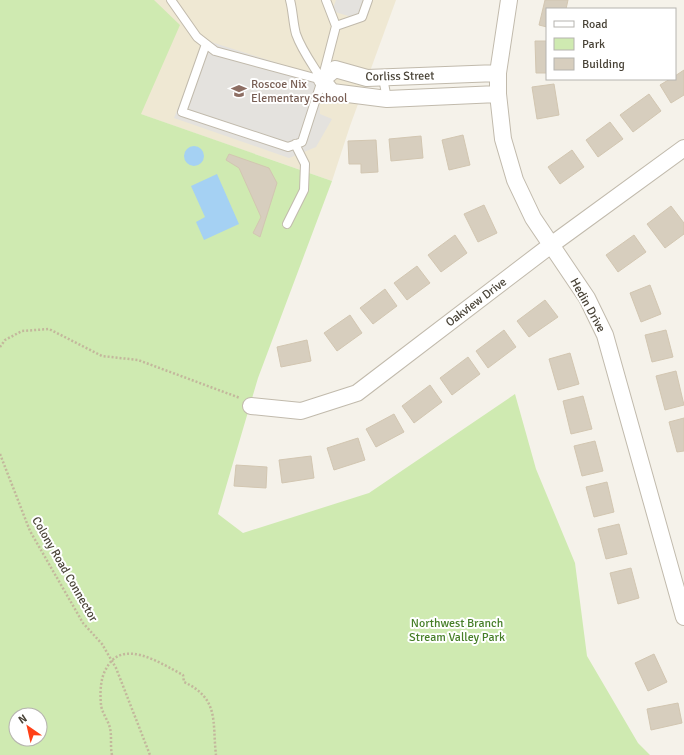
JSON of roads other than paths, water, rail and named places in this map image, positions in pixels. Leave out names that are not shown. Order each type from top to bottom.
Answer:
[{"type":"street","name":"Hedin Drive","points":[[509,0],[498,73],[498,94],[503,138],[515,180],[533,218],[587,298],[605,335],[684,616]]},
{"type":"street","name":"Corliss Street","points":[[498,73],[367,78],[335,69],[322,80],[332,92],[387,99],[498,94]]},
{"type":"street","name":"Oakview Drive","points":[[251,406],[301,411],[357,393],[551,245],[684,148]]},
{"type":"lane","points":[[171,0],[197,37],[215,51],[322,80]]},
{"type":"lane","points":[[290,0],[296,32],[302,49],[322,80]]},
{"type":"lane","points":[[206,44],[182,112],[288,148],[302,142],[322,80],[336,26],[326,0]]},
{"type":"lane","points":[[336,26],[362,17],[368,0]]},
{"type":"lane","points":[[383,78],[387,99]]},
{"type":"lane","points":[[287,224],[304,190],[305,164],[295,144]]},
{"type":"water","points":[[194,146],[201,149],[204,156],[201,163],[194,166],[187,163],[184,156],[187,149]]},
{"type":"water","points":[[217,174],[239,224],[204,240],[196,222],[205,217],[191,186]]},
{"type":"place","name":"Roscoe Nix Elementary School","points":[[239,91]]},
{"type":"park label","name":"Northwest Branch Stream Valley Park","points":[[457,630]]}]
